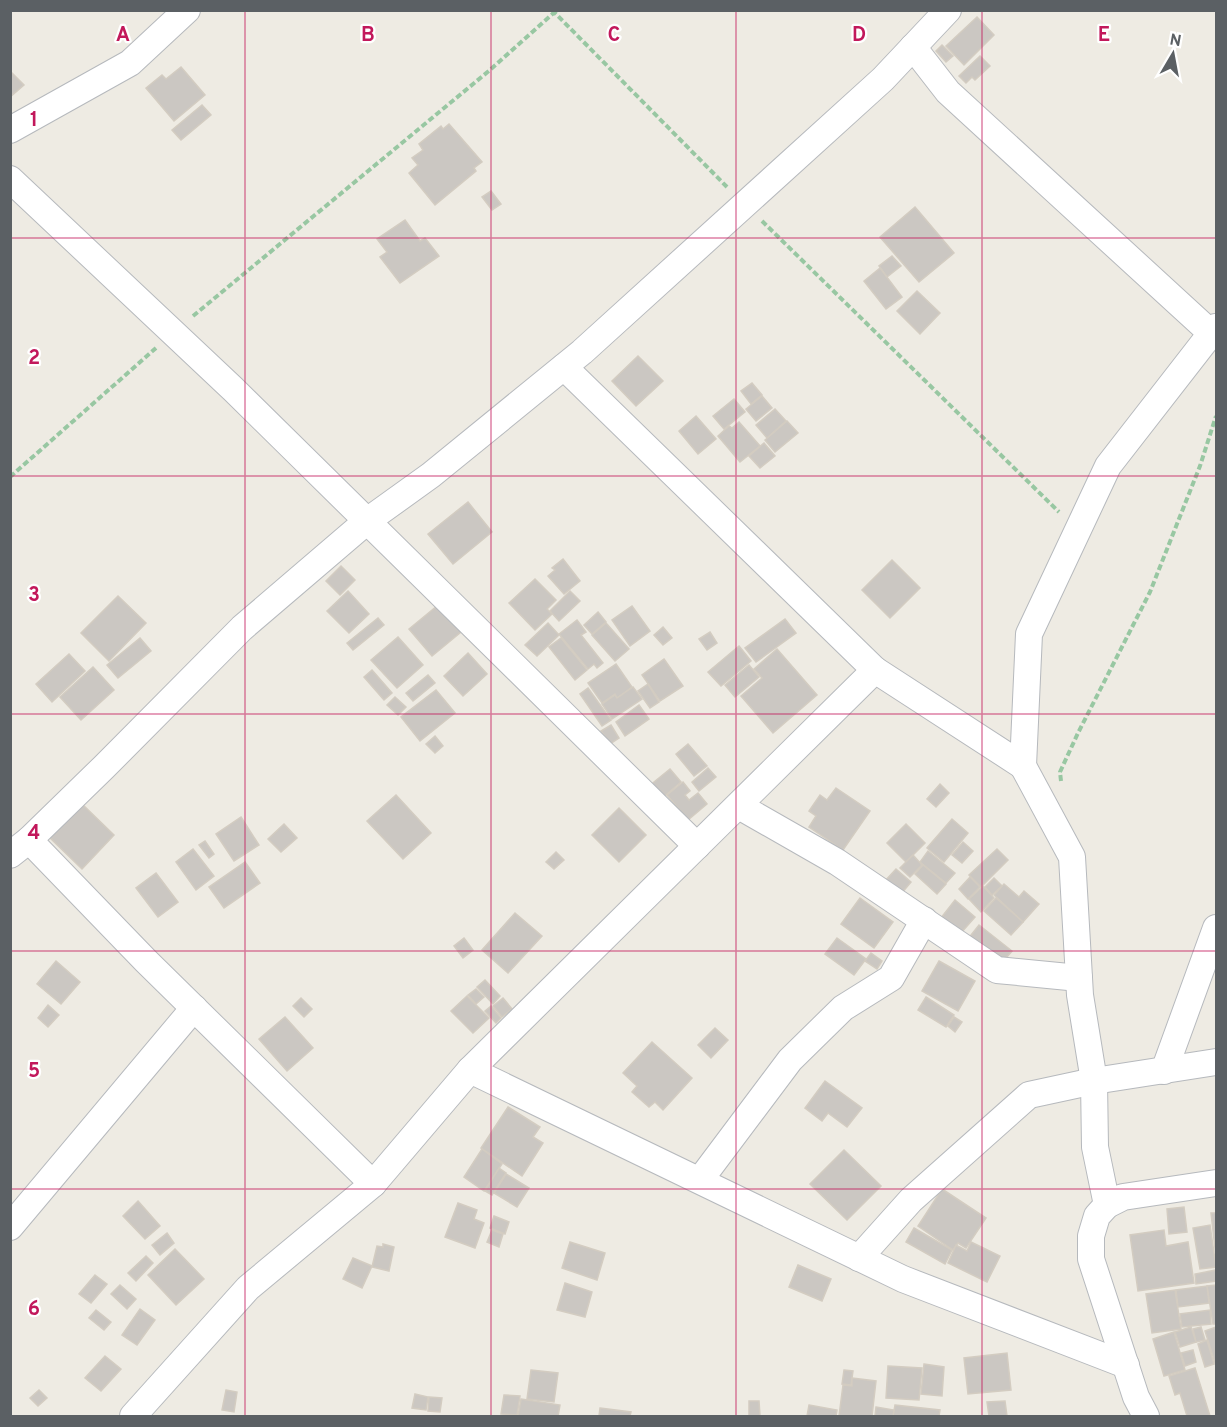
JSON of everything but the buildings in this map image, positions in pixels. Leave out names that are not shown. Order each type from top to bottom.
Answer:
[{"type":"street","points":[[10,130],[130,63],[187,10]]},
{"type":"street","points":[[373,1184],[194,1008],[20,847],[242,628],[367,521],[431,475],[564,367],[883,79],[948,10]]},
{"type":"street","points":[[913,47],[948,92],[1153,282],[1214,330],[1108,466],[1029,634],[1023,766]]},
{"type":"street","points":[[10,179],[174,332],[697,846]]},
{"type":"street","points":[[564,367],[875,670],[1023,766],[1072,857],[1079,978],[1094,1081],[1095,1147],[1107,1205]]},
{"type":"street","points":[[134,1416],[248,1288],[373,1184],[470,1070],[875,670]]},
{"type":"street","points":[[739,806],[837,862],[997,970],[1079,978]]},
{"type":"street","points":[[700,1180],[790,1060],[843,1008],[891,978],[924,920]]},
{"type":"street","points":[[1164,1071],[1216,928]]},
{"type":"street","points":[[10,1227],[194,1008]]},
{"type":"street","points":[[860,1258],[911,1200],[1029,1095],[1094,1081],[1216,1062]]},
{"type":"street","points":[[470,1070],[903,1279],[1126,1365]]},
{"type":"street","points":[[1146,1416],[1136,1397],[1091,1259],[1091,1236],[1097,1216],[1107,1205],[1123,1197],[1216,1184]]},
{"type":"path","points":[[10,477],[174,332],[490,70],[554,11],[744,204],[1078,530]]},
{"type":"path","points":[[1061,783],[1060,772],[1078,733],[1150,592],[1200,466],[1216,416]]}]
